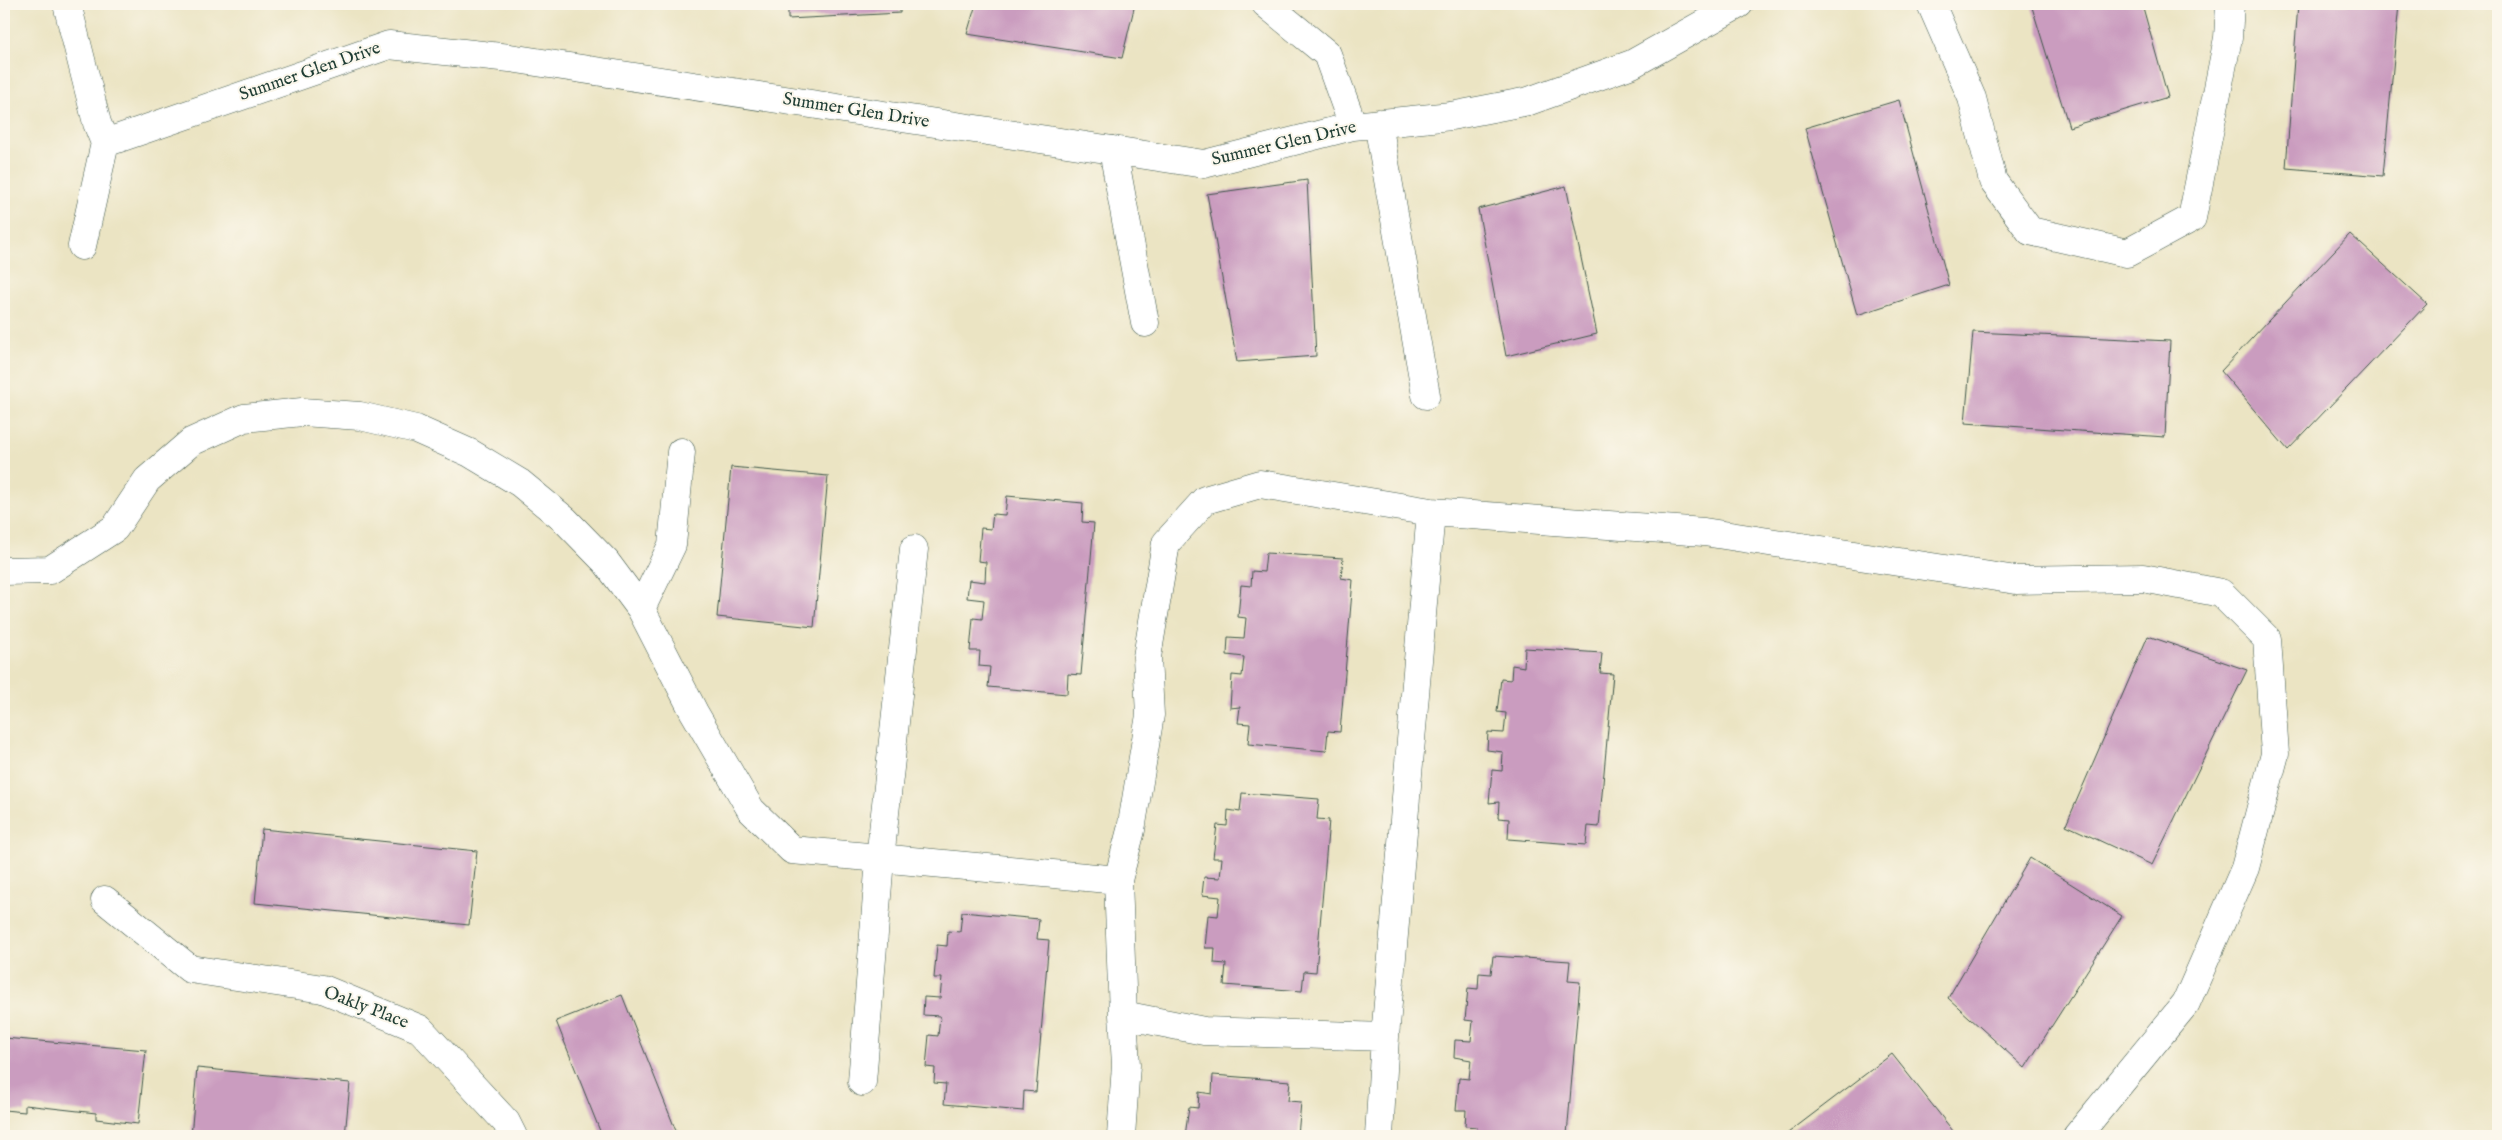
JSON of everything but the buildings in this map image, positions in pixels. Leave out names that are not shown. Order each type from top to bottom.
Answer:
[{"type":"street","points":[[68,4],[97,123],[105,143],[82,246]]},
{"type":"street","points":[[1266,4],[1327,54],[1366,125],[1426,395]]},
{"type":"street","name":"Summer Glen Drive","points":[[105,143],[389,45],[510,58],[1204,164],[1366,125],[1451,116],[1529,101],[1632,64],[1739,4]]},
{"type":"street","points":[[1931,4],[1972,98],[1993,181],[2030,231],[2127,253],[2192,218],[2228,38],[2230,4]]},
{"type":"street","points":[[1113,150],[1145,324]]},
{"type":"street","points":[[4,571],[50,570],[114,528],[146,480],[191,442],[244,418],[302,412],[360,416],[416,429],[470,453],[520,483],[565,520],[606,562],[641,609],[694,712],[751,810],[792,850],[1118,880]]},
{"type":"street","points":[[641,609],[672,545],[682,452]]},
{"type":"street","points":[[1121,1136],[1126,1064],[1118,880],[1131,830],[1150,715],[1147,657],[1166,543],[1205,500],[1260,484],[1431,512],[1704,532],[2016,580],[2143,578],[2221,593],[2268,639],[2275,754],[2245,868],[2186,1003],[2077,1136]]},
{"type":"street","points":[[1379,1136],[1385,1037],[1431,512]]},
{"type":"street","points":[[862,1082],[880,858],[914,549]]},
{"type":"street","name":"Oakly Place","points":[[105,900],[190,969],[323,989],[420,1029],[506,1122],[513,1136]]},
{"type":"street","points":[[1123,1015],[1204,1031],[1385,1037]]}]
